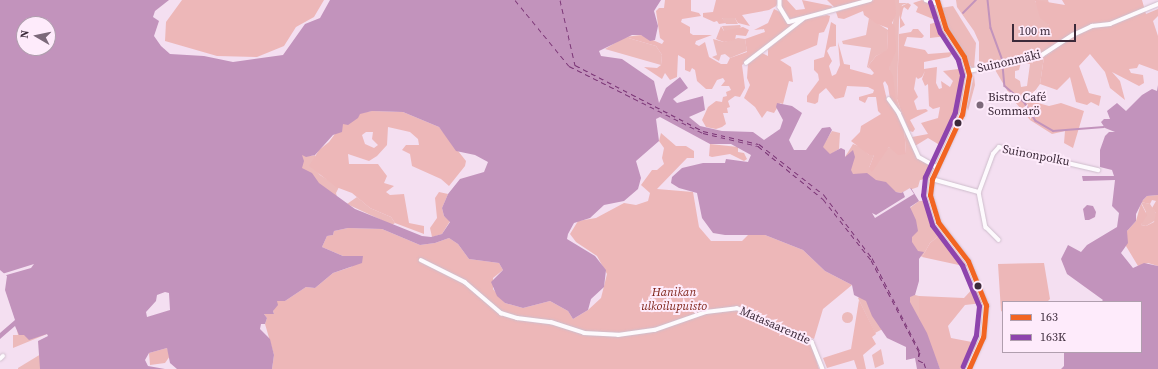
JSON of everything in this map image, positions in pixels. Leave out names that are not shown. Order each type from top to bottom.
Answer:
[{"type":"street","points":[[780,0],[780,8],[788,22],[870,0]]},
{"type":"street","points":[[926,0],[938,2],[946,29],[969,71],[968,89],[962,114],[932,179],[930,195],[935,217],[968,261],[986,305],[984,332],[969,369]]},
{"type":"street","name":"Suinonmäki","points":[[969,71],[1042,55],[1073,35],[1092,26],[1110,24],[1158,4]]},
{"type":"street","points":[[746,63],[804,18]]},
{"type":"street","points":[[889,99],[899,113],[919,156],[938,167]]},
{"type":"street","name":"Suinonpolku","points":[[979,192],[993,154],[999,148],[1098,170]]},
{"type":"street","points":[[932,179],[979,192],[986,227],[999,240]]},
{"type":"street","name":"Matasaarentie","points":[[421,260],[465,282],[501,313],[517,318],[551,322],[584,333],[618,335],[655,330],[706,312],[737,308],[812,342],[823,369]]},
{"type":"shaded area","points":[[0,0],[169,0],[155,11],[153,17],[159,21],[154,36],[161,46],[170,54],[204,56],[233,62],[283,55],[305,24],[320,18],[330,0],[661,0],[654,11],[658,26],[655,40],[650,41],[641,35],[632,35],[599,51],[601,56],[622,59],[654,81],[659,103],[666,88],[680,77],[688,88],[673,99],[677,103],[703,96],[705,110],[689,117],[700,126],[722,131],[753,132],[764,140],[780,129],[783,120],[776,107],[777,103],[792,106],[802,113],[789,140],[794,150],[806,150],[822,128],[830,127],[832,130],[823,147],[830,154],[841,148],[845,150],[845,157],[853,150],[855,157],[851,170],[853,174],[867,173],[876,180],[886,182],[896,192],[901,193],[911,188],[919,201],[910,207],[916,220],[918,231],[912,237],[912,242],[918,251],[924,252],[919,259],[919,281],[915,295],[910,297],[910,302],[927,333],[940,369],[917,369],[915,358],[906,360],[906,347],[887,338],[872,316],[866,301],[854,295],[852,285],[825,271],[803,250],[765,235],[725,235],[713,233],[702,218],[697,193],[679,188],[671,183],[672,177],[682,168],[703,163],[725,163],[726,159],[748,162],[751,155],[731,144],[710,144],[660,117],[656,119],[659,141],[636,161],[641,178],[638,189],[624,201],[604,205],[590,218],[574,223],[568,234],[567,239],[595,256],[606,270],[604,287],[591,299],[588,310],[573,319],[568,311],[550,301],[523,308],[505,303],[497,296],[491,282],[503,270],[499,263],[469,259],[458,244],[449,238],[435,243],[420,245],[382,229],[348,228],[334,231],[333,235],[327,236],[322,247],[343,256],[363,256],[362,263],[333,273],[315,288],[306,287],[285,301],[277,301],[278,305],[273,311],[274,314],[264,314],[267,318],[265,324],[261,324],[260,329],[270,339],[274,355],[272,369],[177,369],[170,363],[167,348],[149,353],[145,360],[148,366],[165,369],[40,369],[38,341],[48,336],[47,334],[29,340],[24,335],[19,335],[15,326],[0,339],[0,333],[15,320],[5,290],[7,276],[0,270]],"holes":[[[372,111],[403,112],[439,127],[456,151],[475,155],[488,162],[484,172],[460,179],[448,194],[442,208],[444,216],[450,222],[442,234],[431,237],[422,236],[355,209],[319,183],[312,173],[302,168],[304,161],[302,155],[306,157],[315,155],[333,135],[342,132],[343,124],[348,125],[358,118],[360,114]],[[165,292],[169,293],[170,310],[147,317],[146,312],[156,301],[157,295]]]},
{"type":"shaded area","points":[[895,0],[899,0],[899,3],[908,3],[902,5],[899,20],[897,99],[903,117],[897,109],[889,68]]},
{"type":"shaded area","points":[[956,0],[1048,0],[1049,3],[1035,1],[1049,25],[1052,52],[1044,57],[1040,84],[1035,91],[1011,97],[994,68],[1021,62],[1022,56],[979,66],[979,42],[974,31],[957,7]],"holes":[[[1021,62],[1030,64],[1027,86],[1021,87],[1020,81],[1015,78],[1015,71],[1019,70]]]},
{"type":"shaded area","points":[[953,6],[976,43],[974,68],[971,67],[951,34],[941,8]]},
{"type":"shaded area","points":[[722,18],[735,18],[738,24],[726,24]]},
{"type":"shaded area","points":[[869,18],[888,30],[887,51],[876,56],[868,66],[870,69],[867,67],[871,48],[843,44],[842,41],[866,35]]},
{"type":"shaded area","points":[[740,25],[741,27],[734,31],[724,31],[722,26]]},
{"type":"shaded area","points":[[625,37],[656,46],[662,55],[661,65],[605,49]]},
{"type":"shaded area","points":[[738,38],[745,39],[747,51],[730,58],[725,54],[721,55],[719,61],[712,57],[717,55],[713,39],[724,42]]},
{"type":"shaded area","points":[[974,75],[975,85],[968,111],[967,107]]},
{"type":"shaded area","points":[[1158,85],[1158,195],[1147,196],[1143,200],[1136,214],[1136,221],[1127,231],[1128,243],[1121,253],[1133,268],[1144,263],[1158,266],[1158,369],[1061,369],[1064,366],[1064,353],[1142,353],[1142,301],[1102,301],[1103,300],[1067,274],[1061,259],[1068,245],[1081,252],[1087,245],[1117,227],[1119,213],[1112,206],[1115,180],[1083,181],[1082,176],[1114,176],[1112,170],[1100,167],[1100,150],[1105,136],[1109,132],[1115,132],[1105,128],[1101,122],[1104,119],[1110,119],[1107,111],[1117,103],[1126,111],[1142,95],[1152,89],[1157,91]]},
{"type":"shaded area","points":[[904,125],[916,156],[933,168],[929,179],[920,180],[918,187],[901,193],[855,183],[845,157],[853,144],[861,147],[869,155],[874,155],[869,168],[889,147],[906,154]]},
{"type":"shaded area","points":[[832,131],[840,133],[839,149],[809,168]]},
{"type":"shaded area","points":[[304,150],[311,156],[315,155],[315,169],[320,175],[339,187],[336,193],[337,197],[313,193],[297,157]]},
{"type":"shaded area","points":[[357,197],[370,208],[391,217],[395,223],[392,225],[347,204]]},
{"type":"shaded area","points":[[919,201],[926,201],[932,224],[941,234],[930,243],[922,257],[899,233],[895,219]]},
{"type":"shaded area","points":[[1141,202],[1150,204],[1156,213],[1156,220],[1146,226],[1141,225],[1146,212]]},
{"type":"shaded area","points":[[1087,205],[1093,206],[1096,212],[1095,217],[1085,220],[1083,209]]},
{"type":"shaded area","points":[[871,290],[898,321],[875,333],[858,298]]},
{"type":"shaded area","points":[[915,295],[919,296],[919,318],[927,333],[900,298]]},
{"type":"shaded area","points":[[847,311],[851,313],[853,317],[851,321],[847,323],[843,321],[841,317],[843,313]]},
{"type":"shaded area","points":[[16,325],[47,334],[13,348],[13,335],[18,335]]},
{"type":"shaded area","points":[[881,349],[884,364],[875,368],[872,355]]},
{"type":"shaded area","points":[[41,354],[40,369],[18,369],[18,368]]},
{"type":"green space","points":[[182,0],[324,0],[314,17],[296,27],[284,46],[257,57],[217,56],[165,41],[166,22]]},
{"type":"green space","points":[[665,0],[691,0],[691,11],[699,13],[701,16],[682,19],[681,22],[690,27],[690,33],[693,35],[712,35],[696,41],[695,44],[699,46],[705,42],[709,57],[721,64],[727,64],[730,58],[747,52],[745,39],[765,32],[764,29],[754,30],[768,23],[774,9],[780,12],[788,23],[799,20],[742,65],[745,88],[740,97],[735,96],[728,101],[730,107],[727,108],[728,113],[723,113],[726,124],[722,127],[716,129],[706,127],[702,120],[708,107],[716,101],[722,102],[723,97],[727,96],[726,92],[731,90],[729,86],[721,86],[725,81],[723,78],[717,80],[712,89],[706,89],[697,81],[695,70],[692,68],[690,72],[685,70],[685,59],[678,55],[677,77],[670,80],[665,73],[662,79],[644,67],[657,68],[661,65],[662,55],[656,46],[625,37],[641,35],[662,44],[664,41],[660,38],[656,11],[659,8],[664,8]]},
{"type":"green space","points":[[716,0],[779,0],[776,6],[769,10],[742,15],[750,26],[738,23],[735,18],[722,18],[726,23],[719,24],[717,21],[714,22],[703,17],[703,13],[713,12]]},
{"type":"green space","points":[[781,0],[787,0],[796,10],[805,9],[802,0],[832,6],[831,10],[790,19],[781,7]]},
{"type":"green space","points":[[827,0],[866,0],[836,9]]},
{"type":"green space","points":[[874,0],[895,0],[896,14],[892,23],[895,27],[896,51],[889,68],[893,76],[897,109],[890,99],[888,86],[885,81],[883,83],[887,100],[904,125],[906,154],[898,155],[889,147],[872,172],[869,168],[874,155],[869,155],[851,141],[860,132],[861,126],[881,114],[878,111],[876,97],[868,97],[865,103],[859,100],[859,97],[873,93],[874,90],[868,87],[847,86],[844,97],[835,99],[826,88],[819,94],[818,102],[815,104],[807,102],[807,96],[819,80],[818,74],[814,70],[814,60],[824,57],[831,22],[836,25],[836,46],[830,47],[827,51],[832,61],[829,66],[832,76],[836,74],[840,65],[838,42],[844,64],[850,65],[850,69],[872,75],[874,73],[868,66],[876,56],[887,50],[888,28],[877,24],[864,15],[863,11],[844,19],[838,18],[836,12]]},
{"type":"green space","points":[[922,0],[935,7],[939,18],[933,19],[916,12],[918,7],[913,3]]},
{"type":"green space","points":[[1035,0],[1065,5],[1062,0],[1142,0],[1146,14],[1158,9],[1158,16],[1153,21],[1158,36],[1158,71],[1139,64],[1137,68],[1129,69],[1131,73],[1143,75],[1144,83],[1139,86],[1112,72],[1120,81],[1125,100],[1110,88],[1105,72],[1090,54],[1079,66],[1089,93],[1101,96],[1099,106],[1091,102],[1087,105],[1076,102],[1070,77],[1057,90],[1040,84],[1044,57],[1052,52],[1045,38],[1049,25],[1040,18]]},
{"type":"green space","points":[[908,3],[911,5],[908,10],[904,7],[901,18],[905,25],[900,28],[900,7]]},
{"type":"green space","points":[[827,15],[830,16],[829,21],[824,32],[819,33],[817,45],[780,60],[791,67],[793,82],[789,81],[783,104],[780,103],[774,113],[767,111],[762,118],[755,107],[744,98],[750,85],[747,78],[748,64],[762,53],[768,56],[768,49],[805,19]]},
{"type":"green space","points":[[941,21],[947,36],[930,38],[930,24]]},
{"type":"green space","points":[[721,26],[724,31],[743,27],[749,30],[746,36],[736,35],[735,40],[724,42],[716,39]]},
{"type":"green space","points":[[913,29],[918,29],[924,36],[922,38],[907,37],[904,46],[925,50],[928,54],[954,52],[949,57],[924,62],[924,69],[937,67],[936,83],[939,89],[942,88],[941,81],[950,87],[953,81],[943,71],[966,68],[961,108],[943,145],[938,144],[928,138],[915,146],[912,137],[928,134],[921,123],[938,118],[940,107],[933,109],[929,106],[928,84],[925,86],[922,79],[925,71],[922,77],[918,79],[916,77],[914,89],[918,97],[914,101],[917,110],[926,109],[928,111],[910,120],[915,129],[913,132],[909,131],[897,99],[899,34],[911,32]]},
{"type":"green space","points":[[1035,91],[1038,103],[1049,106],[1061,103],[1084,111],[1073,148],[1064,143],[1065,131],[1052,134],[1030,120],[1011,97]]},
{"type":"green space","points":[[372,111],[403,112],[439,127],[466,161],[465,166],[449,186],[441,179],[412,166],[410,154],[402,150],[406,145],[419,145],[418,139],[410,132],[388,127],[387,145],[377,156],[369,161],[348,154],[349,164],[378,164],[387,176],[384,183],[394,186],[386,192],[390,195],[404,194],[409,223],[424,226],[424,234],[395,223],[391,217],[370,208],[352,193],[336,187],[309,166],[319,150],[329,142],[343,123],[360,113]],"holes":[[[366,132],[373,132],[372,139],[378,145],[374,148],[365,144],[362,135]]]},
{"type":"green space","name":"Hanikan ulkoilupuisto","points":[[661,133],[676,146],[686,146],[694,151],[694,158],[687,158],[657,189],[693,192],[699,227],[711,241],[742,241],[748,235],[765,235],[803,250],[825,271],[852,285],[823,309],[814,339],[798,332],[795,335],[812,346],[819,369],[272,369],[274,355],[265,324],[267,318],[264,314],[274,314],[273,311],[277,301],[285,301],[306,287],[315,288],[333,273],[351,267],[362,256],[343,256],[322,247],[327,236],[333,235],[334,231],[348,228],[382,229],[420,245],[435,243],[449,238],[458,244],[469,259],[499,263],[503,270],[493,278],[493,289],[505,303],[523,308],[550,301],[568,311],[573,319],[588,310],[601,298],[607,274],[597,256],[576,242],[570,234],[578,221],[596,218],[624,203],[636,205],[648,201],[650,193],[641,185],[652,170],[657,170],[664,164],[662,158],[664,148],[659,141]]},
{"type":"green space","points":[[710,144],[738,147],[738,152],[744,153],[747,159],[744,161],[730,154],[712,157],[709,156]]},
{"type":"green space","points":[[439,192],[448,194],[442,208],[444,216],[450,221],[442,234],[432,237],[430,228],[437,218],[435,198]]},
{"type":"green space","points":[[1158,195],[1158,266],[1148,263],[1138,266],[1126,246],[1127,231],[1136,221],[1141,203],[1147,215],[1141,225],[1146,226],[1154,222],[1156,213],[1152,208],[1156,201],[1152,200],[1150,204],[1141,202],[1147,196]]},
{"type":"green space","points":[[941,234],[968,267],[922,257],[930,243]]},
{"type":"green space","points":[[1044,263],[1050,299],[1048,301],[1002,301],[1001,311],[998,264]]},
{"type":"green space","points":[[977,284],[983,303],[965,305],[948,326],[951,338],[977,343],[963,369],[940,369],[919,318],[919,296],[964,298]]},
{"type":"green space","points":[[859,300],[876,334],[872,337],[876,344],[863,355],[866,369],[857,369],[854,360],[827,368],[823,358],[851,349]]},
{"type":"green space","points":[[167,348],[170,356],[165,363],[150,365],[149,353]]},
{"type":"pier","points":[[910,188],[914,194],[875,218],[872,213],[876,215],[905,197],[903,192]]},
{"type":"pier","points":[[34,264],[31,268],[3,276],[2,274]]},
{"type":"waterway","points":[[963,13],[976,0]]},
{"type":"waterway","points":[[988,0],[991,28],[1003,61]]},
{"type":"waterway","points":[[1003,65],[1005,86],[1025,103],[1036,121],[1053,131],[1104,127]]},
{"type":"ferry route","points":[[515,0],[569,66],[703,133],[758,146],[823,199],[871,260],[919,352],[918,360]]},
{"type":"ferry route","points":[[560,0],[575,65],[703,131],[759,144],[824,195],[872,258],[920,352],[918,359]]},
{"type":"ferry route","points":[[918,360],[924,363],[926,369]]},
{"type":"transit line","name":"163","points":[[937,0],[946,29],[964,57],[969,75],[962,114],[932,179],[930,195],[938,222],[968,261],[986,305],[983,337],[969,369]]},
{"type":"transit line","name":"163K","points":[[930,2],[940,32],[958,60],[962,75],[955,112],[925,177],[923,195],[932,225],[962,265],[979,306],[976,335],[963,366]]},
{"type":"place","name":"Bistro Café Sommarö","points":[[980,105]]}]
